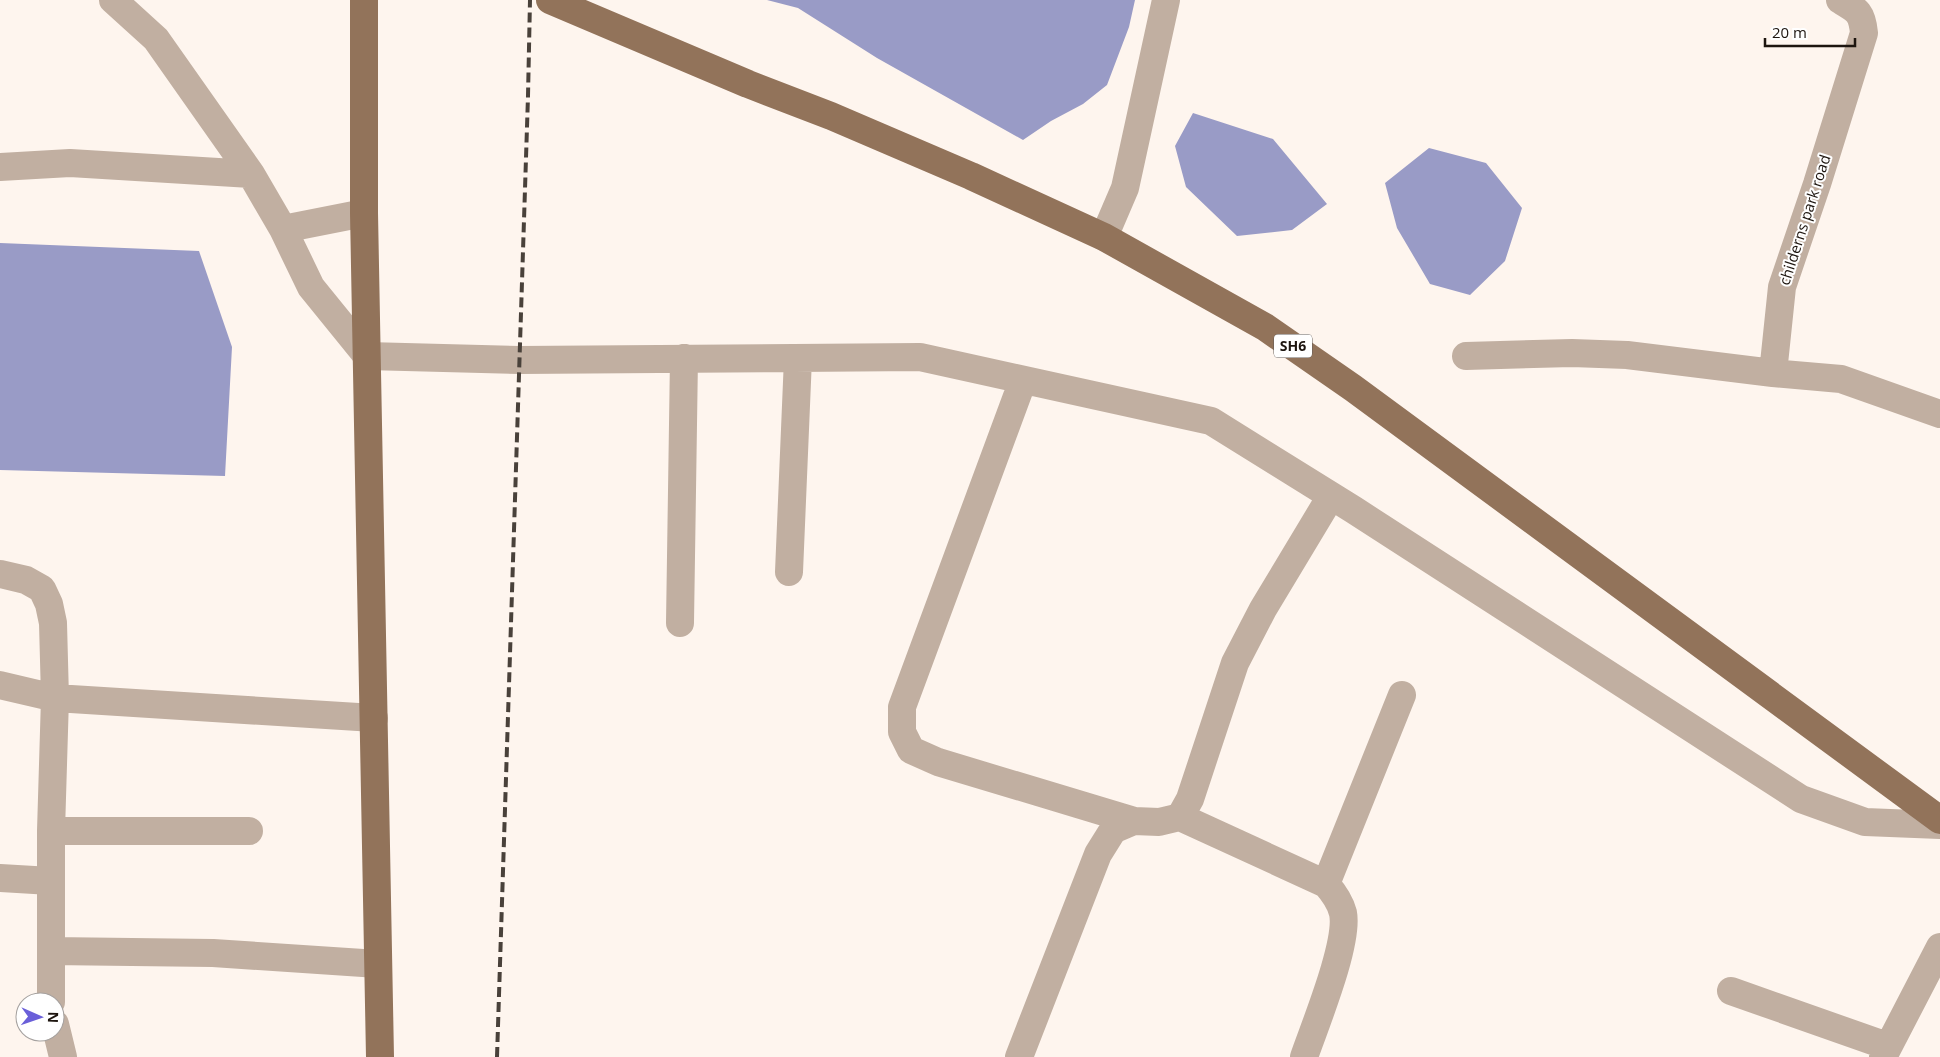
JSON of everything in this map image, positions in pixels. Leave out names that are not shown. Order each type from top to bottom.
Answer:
[{"type":"main road","points":[[364,0],[364,213],[380,1057]]},
{"type":"main road","name":"SH6","points":[[559,4],[927,157],[1104,237],[1265,327],[1353,388],[1940,820]]},
{"type":"street","points":[[113,0],[156,39],[251,174],[283,228],[311,287],[367,356],[520,360],[920,357],[1211,421],[1801,799],[1865,822],[1940,825]]},
{"type":"street","points":[[1104,237],[1125,188],[1166,0]]},
{"type":"street","name":"childerns park road","points":[[1772,373],[1782,287],[1817,184],[1864,33],[1863,21],[1858,10],[1840,0]]},
{"type":"street","points":[[0,167],[70,163],[251,174]]},
{"type":"street","points":[[283,228],[364,213]]},
{"type":"street","points":[[1466,356],[1572,353],[1627,355],[1772,373],[1841,379],[1940,414]]},
{"type":"street","points":[[680,623],[684,358]]},
{"type":"street","points":[[789,572],[798,358]]},
{"type":"street","points":[[1024,380],[902,707],[902,732],[910,750],[938,762],[1134,821],[1159,822],[1180,817],[1326,884],[1338,898],[1343,915],[1341,949],[1304,1057]]},
{"type":"street","points":[[1180,817],[1190,799],[1235,663],[1263,609],[1330,496]]},
{"type":"street","points":[[0,574],[26,580],[42,589],[49,604],[53,623],[55,698],[51,831],[51,992]]},
{"type":"street","points":[[0,685],[55,698],[374,718]]},
{"type":"street","points":[[1326,884],[1402,695]]},
{"type":"street","points":[[1019,1057],[1098,854],[1113,830],[1134,821]]},
{"type":"street","points":[[51,831],[249,831]]},
{"type":"street","points":[[0,878],[51,881]]},
{"type":"street","points":[[1732,991],[1885,1052],[1940,947]]},
{"type":"street","points":[[51,951],[213,953],[378,964]]},
{"type":"street","points":[[59,1042],[63,1057]]},
{"type":"water","points":[[767,0],[1135,0],[1129,27],[1107,85],[1083,104],[1051,121],[1023,140],[877,58],[798,8]]},
{"type":"water","points":[[1193,113],[1273,139],[1327,204],[1292,230],[1237,236],[1186,187],[1175,146]]},
{"type":"water","points":[[1429,148],[1486,163],[1522,208],[1505,261],[1470,295],[1430,284],[1397,228],[1385,183]]},
{"type":"water","points":[[0,243],[199,251],[232,347],[225,476],[0,470]]},
{"type":"railway","points":[[497,1057],[530,0]]}]
